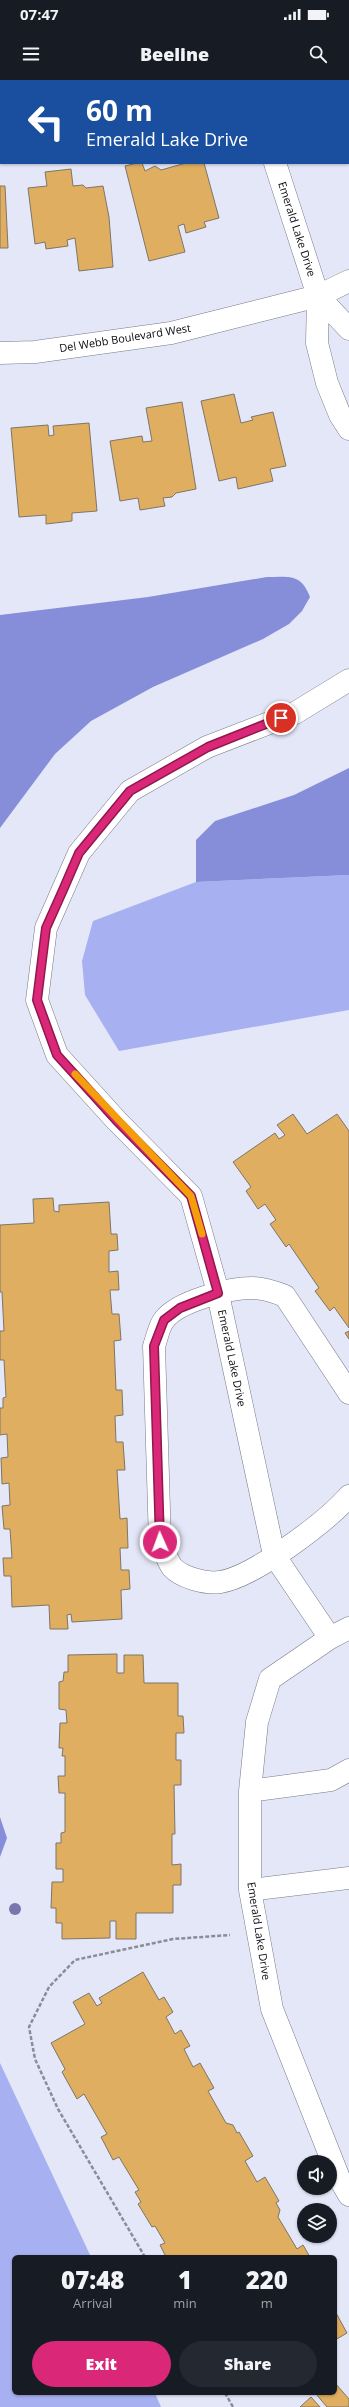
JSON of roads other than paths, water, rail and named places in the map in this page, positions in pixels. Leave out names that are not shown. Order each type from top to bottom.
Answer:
[{"type":"street","name":"Emerald Lake Drive","points":[[275,164],[318,296],[317,343],[327,383],[340,415],[349,429]]},
{"type":"street","name":"Del Webb Boulevard West","points":[[0,353],[35,352],[171,333],[318,296],[349,281]]},
{"type":"street","name":"Emerald Lake Drive","points":[[318,296],[349,329]]},
{"type":"street","name":"Emerald Lake Drive","points":[[349,680],[295,713],[208,747],[130,791],[79,853],[46,928],[37,1000],[57,1055],[116,1120],[191,1196],[218,1293],[274,1555],[340,1633],[270,1679],[257,1722],[250,1791],[250,1890],[272,2009],[339,2178],[349,2195]]},
{"type":"street","points":[[349,1393],[285,1296],[276,1292],[253,1288],[218,1293],[180,1308],[164,1320],[154,1346],[160,1542],[172,1567],[192,1579],[220,1582],[249,1571],[274,1555],[338,1508],[349,1496]]},
{"type":"street","points":[[250,1791],[331,1780],[349,1770]]},
{"type":"street","points":[[250,1890],[349,1878]]}]
